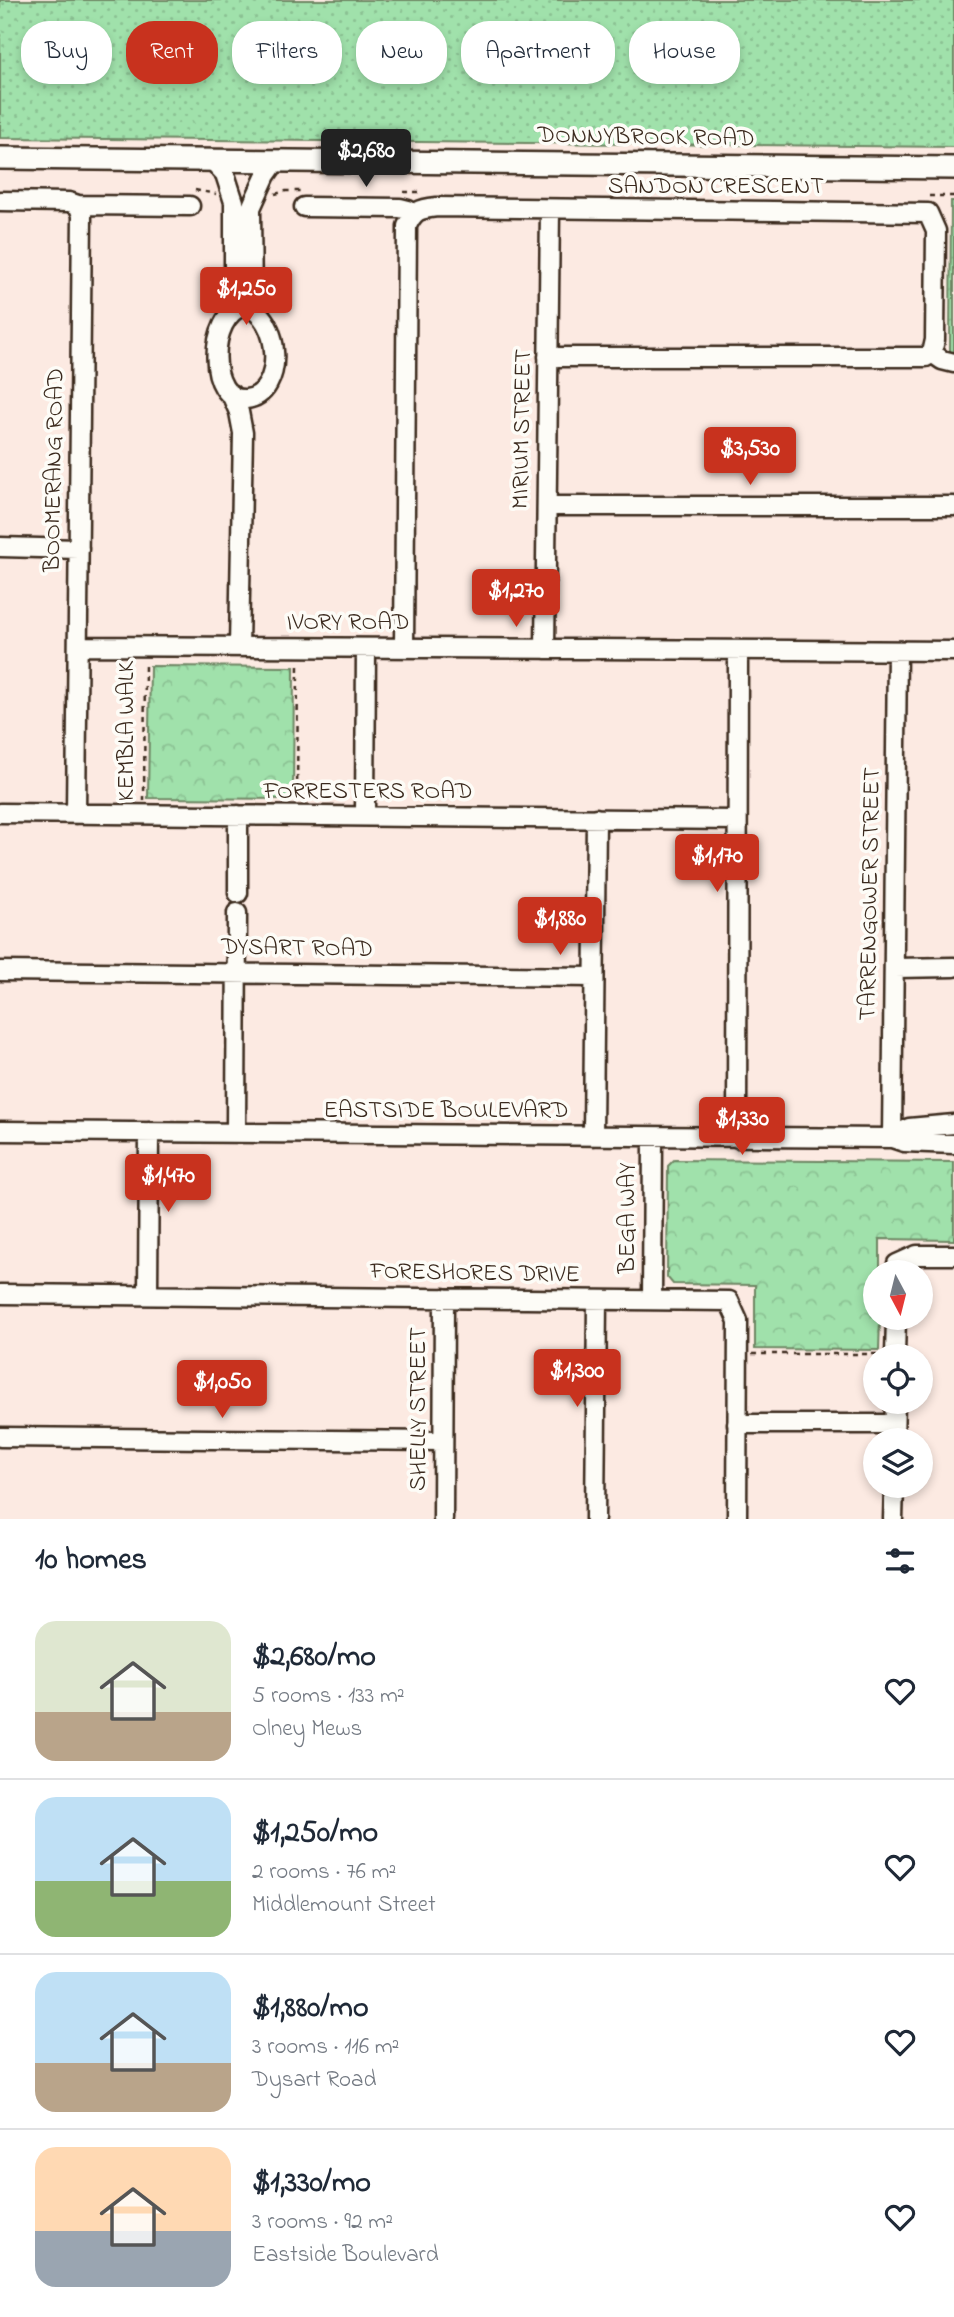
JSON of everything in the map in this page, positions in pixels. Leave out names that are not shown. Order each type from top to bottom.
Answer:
[{"type":"main road","name":"DONNYBROOK ROAD","points":[[164,160],[192,151],[308,152],[337,162]]},
{"type":"main road","name":"DONNYBROOK ROAD","points":[[0,158],[954,168]]},
{"type":"street","points":[[212,160],[225,174],[234,202],[243,308]]},
{"type":"street","points":[[239,647],[243,433],[239,412],[231,394],[221,382],[217,368],[216,344],[219,333],[243,308],[251,208],[266,175],[276,161]]},
{"type":"street","points":[[0,201],[190,206]]},
{"type":"street","name":"BOOMERANG ROAD","points":[[76,814],[82,215],[78,205]]},
{"type":"street","name":"SANDON CRESCENT","points":[[304,207],[400,208],[412,213],[437,207],[928,213],[936,231],[935,340],[932,353]]},
{"type":"street","name":"MIRIUM STREET","points":[[545,649],[550,210]]},
{"type":"street","points":[[404,648],[407,226],[412,213]]},
{"type":"street","points":[[243,308],[265,321],[274,346],[275,362],[272,373],[250,411],[243,433]]},
{"type":"street","points":[[548,357],[918,358],[932,353],[942,360],[954,363]]},
{"type":"street","points":[[231,394],[246,399],[261,392]]},
{"type":"street","points":[[547,506],[954,506]]},
{"type":"street","points":[[0,547],[79,549]]},
{"type":"street","name":"IVORY ROAD","points":[[78,646],[954,651]]},
{"type":"street","points":[[365,816],[366,648]]},
{"type":"street","points":[[737,1138],[738,650]]},
{"type":"street","name":"TARRENGOWER STREET","points":[[892,1138],[897,651]]},
{"type":"street","name":"FORRESTERS ROAD","points":[[0,813],[736,820]]},
{"type":"street","points":[[238,816],[238,893]]},
{"type":"street","points":[[593,1136],[596,818]]},
{"type":"street","points":[[236,1133],[237,912]]},
{"type":"street","points":[[895,968],[954,967]]},
{"type":"street","name":"DYSART ROAD","points":[[0,971],[593,977]]},
{"type":"street","name":"EASTSIDE BOULEVARD","points":[[892,1138],[909,1128],[954,1124]]},
{"type":"street","name":"EASTSIDE BOULEVARD","points":[[0,1131],[892,1138],[904,1142],[954,1144]]},
{"type":"street","points":[[148,1295],[149,1132]]},
{"type":"street","name":"BEGA WAY","points":[[652,1300],[653,1137]]},
{"type":"street","points":[[906,1260],[917,1255],[954,1255]]},
{"type":"street","name":"FORESHORES DRIVE","points":[[0,1294],[729,1301],[738,1321],[737,1519]]},
{"type":"street","name":"SHELLY STREET","points":[[443,1519],[444,1298]]},
{"type":"street","points":[[595,1519],[597,1300]]},
{"type":"street","points":[[737,1423],[863,1430]]},
{"type":"street","points":[[0,1437],[443,1441]]},
{"type":"street","points":[[893,1519],[894,1498]]},
{"type":"path","name":"KEMBLA WALK","points":[[144,815],[145,647]]},
{"type":"path","points":[[297,816],[299,647]]},
{"type":"path","points":[[738,1354],[863,1355]]},
{"type":"green space","points":[[0,0],[954,0],[954,147],[0,138]]},
{"type":"green space","points":[[951,201],[954,201],[954,352],[950,352]]},
{"type":"green space","points":[[150,666],[294,667],[293,799],[148,798]]},
{"type":"green space","points":[[674,1160],[954,1162],[954,1240],[880,1239],[880,1260],[863,1260],[863,1330],[880,1330],[879,1344],[863,1344],[863,1350],[755,1349],[755,1285],[673,1284],[667,1277],[668,1166]]}]
